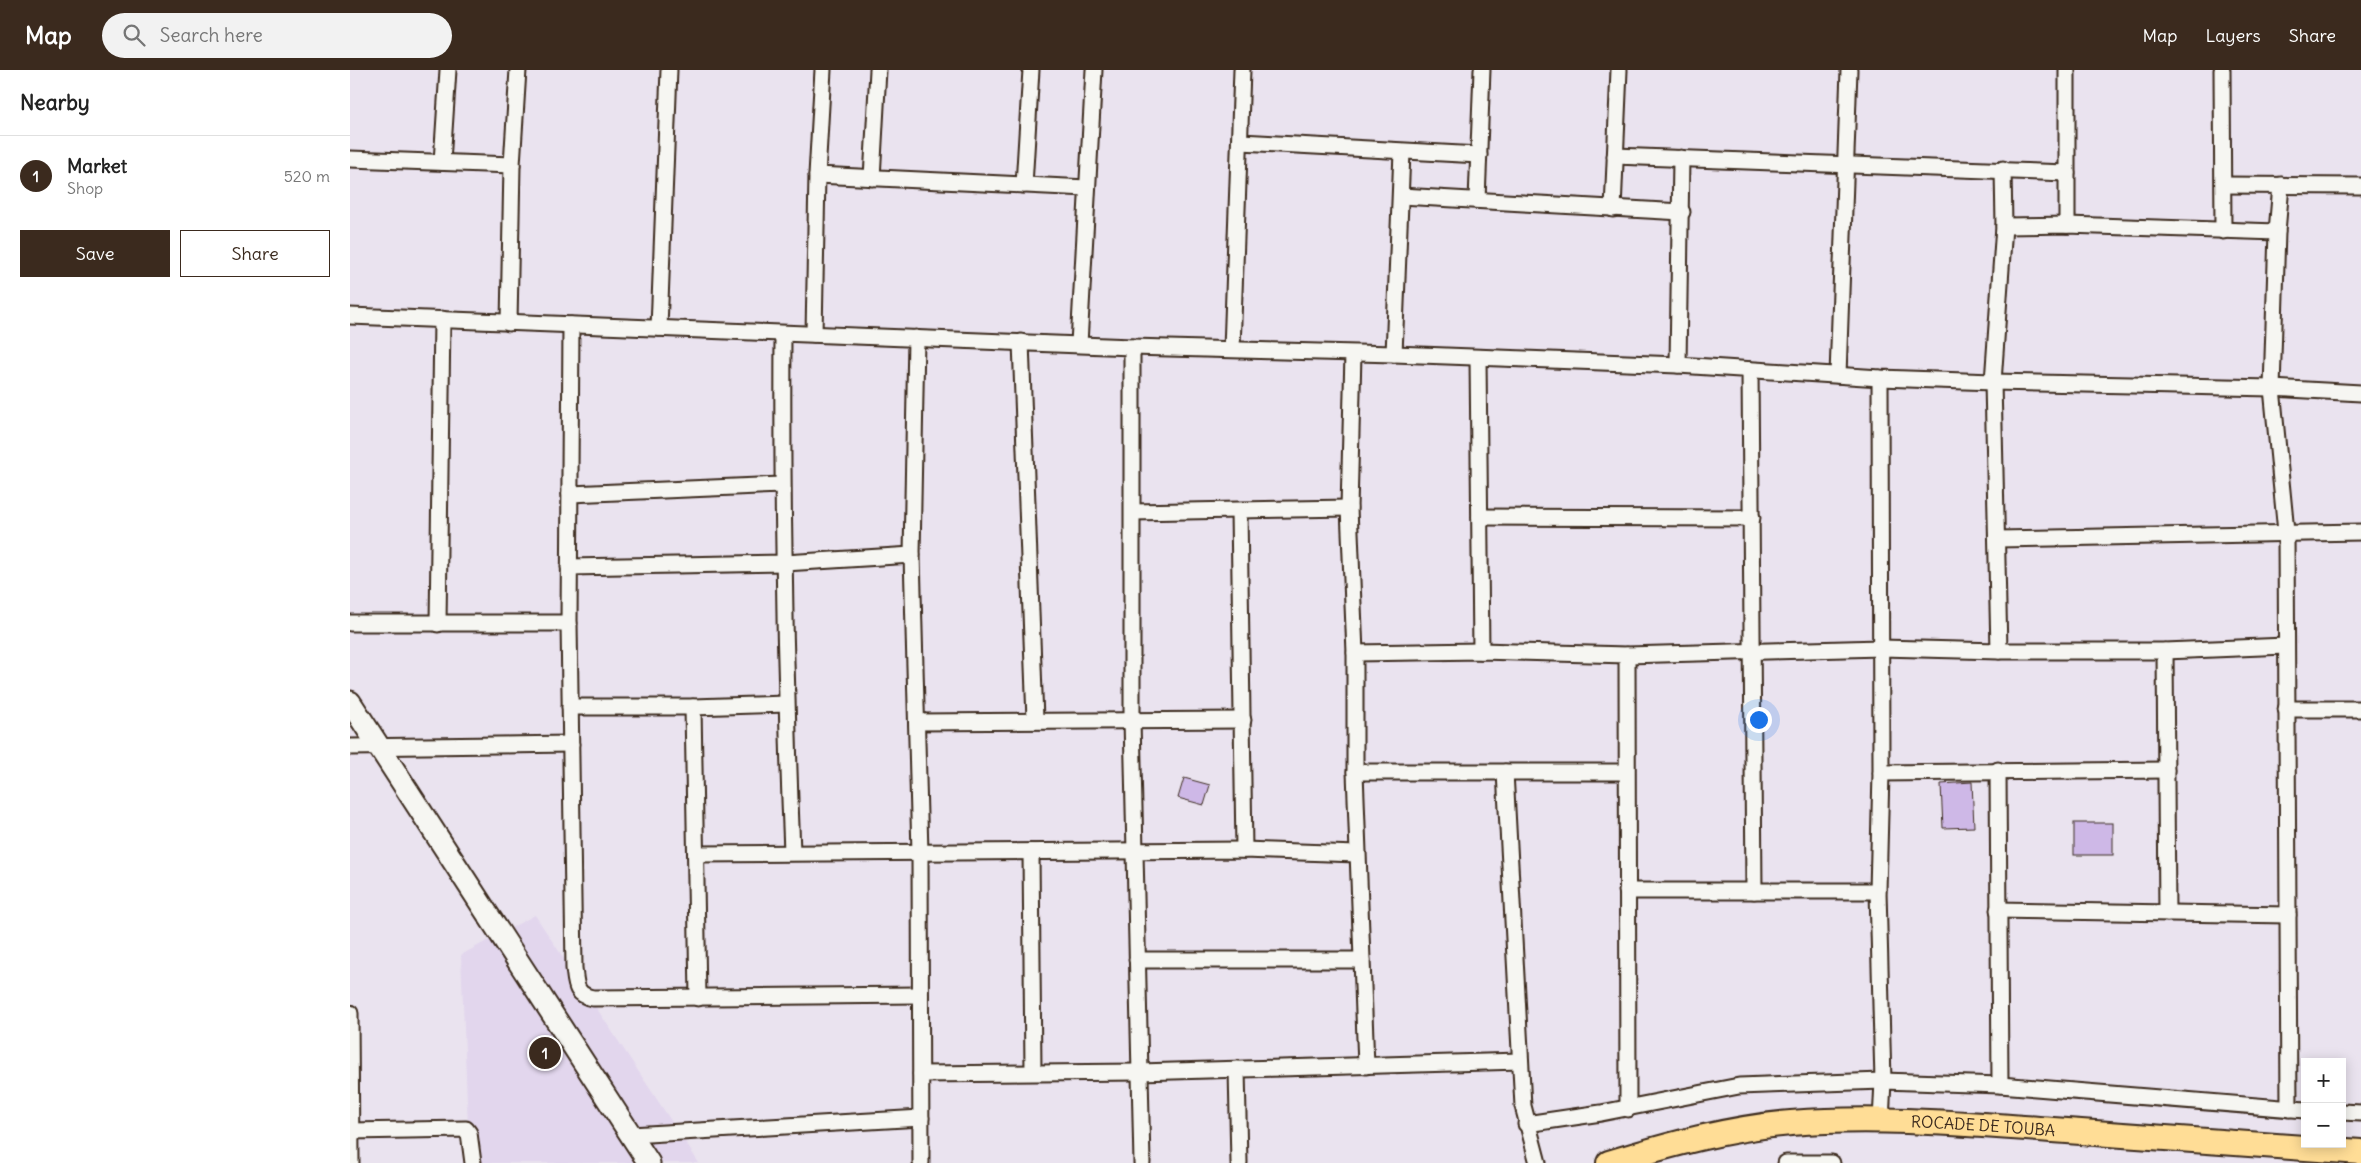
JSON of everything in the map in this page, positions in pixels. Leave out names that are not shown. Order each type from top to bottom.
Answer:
[{"type":"main road","name":"ROCADE DE TOUBA","points":[[1609,1163],[1656,1149],[1731,1132],[1789,1123],[1881,1121],[1959,1123],[2361,1152]]},
{"type":"street","points":[[442,162],[448,70]]},
{"type":"street","points":[[509,323],[512,166],[518,70]]},
{"type":"street","points":[[659,328],[669,70]]},
{"type":"street","points":[[814,334],[817,175],[823,70]]},
{"type":"street","points":[[872,178],[878,70]]},
{"type":"street","points":[[1024,185],[1031,70]]},
{"type":"street","points":[[1079,344],[1094,70]]},
{"type":"street","points":[[1232,349],[1241,142],[1242,70]]},
{"type":"street","points":[[1477,200],[1482,70]]},
{"type":"street","points":[[1613,209],[1619,70]]},
{"type":"street","points":[[1838,374],[1844,165],[1849,70]]},
{"type":"street","points":[[2067,70],[2067,225]]},
{"type":"street","points":[[2222,70],[2223,231]]},
{"type":"street","points":[[1241,142],[1479,155]]},
{"type":"street","points":[[1394,354],[1402,152]]},
{"type":"street","points":[[1615,156],[2003,169],[2067,173]]},
{"type":"street","points":[[1678,364],[1682,212],[1681,158]]},
{"type":"street","points":[[350,159],[512,166]]},
{"type":"street","points":[[1999,651],[1993,382],[2004,226],[2003,169]]},
{"type":"street","points":[[817,175],[1087,188]]},
{"type":"street","points":[[2224,185],[2361,186]]},
{"type":"street","points":[[2281,185],[2277,232],[2272,388],[2286,532],[2289,1109]]},
{"type":"street","points":[[1401,196],[1682,212]]},
{"type":"street","points":[[2004,226],[2067,225],[2277,232]]},
{"type":"street","points":[[350,316],[1132,347],[1678,364],[1880,378],[2272,388],[2361,393]]},
{"type":"street","points":[[438,624],[442,319]]},
{"type":"street","points":[[571,325],[570,707],[574,968],[579,993],[593,998],[920,995]]},
{"type":"street","points":[[783,334],[782,485],[785,563],[786,704],[792,852]]},
{"type":"street","points":[[916,338],[912,555],[920,853],[920,1163]]},
{"type":"street","points":[[1021,342],[1035,720]]},
{"type":"street","points":[[1132,347],[1132,719],[1142,1163]]},
{"type":"street","points":[[1354,354],[1349,508],[1355,653],[1357,854],[1366,1066]]},
{"type":"street","points":[[1478,358],[1481,652]]},
{"type":"street","points":[[1750,370],[1754,891]]},
{"type":"street","points":[[1880,378],[1881,773],[1878,891],[1883,1081],[1881,1121]]},
{"type":"street","points":[[570,494],[782,485]]},
{"type":"street","points":[[1133,512],[1349,508]]},
{"type":"street","points":[[1239,511],[1244,850]]},
{"type":"street","points":[[1480,517],[1752,518]]},
{"type":"street","points":[[1997,539],[2361,532]]},
{"type":"street","points":[[569,567],[785,563],[912,555]]},
{"type":"street","points":[[350,623],[569,623]]},
{"type":"street","points":[[1355,653],[1481,652],[1627,655],[1881,648],[1999,651],[2165,651],[2286,646]]},
{"type":"street","points":[[2165,651],[2167,913]]},
{"type":"street","points":[[1627,655],[1628,1108]]},
{"type":"street","points":[[350,702],[649,1163]]},
{"type":"street","points":[[570,707],[693,707],[786,704]]},
{"type":"street","points":[[693,707],[698,998]]},
{"type":"street","points":[[2286,709],[2361,709]]},
{"type":"street","points":[[917,722],[1132,719],[1243,720]]},
{"type":"street","points":[[350,747],[571,744]]},
{"type":"street","points":[[1881,773],[1998,770],[2166,770]]},
{"type":"street","points":[[1998,770],[2000,1085]]},
{"type":"street","points":[[1355,772],[1626,772]]},
{"type":"street","points":[[1505,772],[1523,1106],[1526,1124],[1538,1163]]},
{"type":"street","points":[[696,854],[1244,850],[1357,854]]},
{"type":"street","points":[[1031,852],[1033,1072]]},
{"type":"street","points":[[1627,891],[1878,891]]},
{"type":"street","points":[[1998,910],[2288,916]]},
{"type":"street","points":[[1137,960],[1362,960]]},
{"type":"street","points":[[350,1013],[351,1163]]},
{"type":"street","points":[[921,1074],[1139,1072],[1520,1061]]},
{"type":"street","points":[[1237,1069],[1238,1163]]},
{"type":"street","points":[[1526,1124],[1628,1108],[1739,1086],[1883,1081],[2000,1085],[2301,1110]]},
{"type":"street","points":[[2346,1112],[2361,1113]]},
{"type":"street","points":[[631,1134],[921,1118]]},
{"type":"street","points":[[350,1131],[466,1129],[469,1133],[473,1163]]},
{"type":"street","points":[[1786,1163],[1832,1163]]},
{"type":"shaded area","points":[[535,915],[699,1163],[475,1163],[469,1150],[461,955]]},
{"type":"building","points":[[1184,778],[1210,785],[1204,805],[1178,798]]},
{"type":"building","points":[[1972,782],[1974,827],[1943,828],[1941,784]]},
{"type":"building","points":[[2074,823],[2113,823],[2113,855],[2074,855]]},
{"type":"place","name":"Market","points":[[545,1053]]}]
